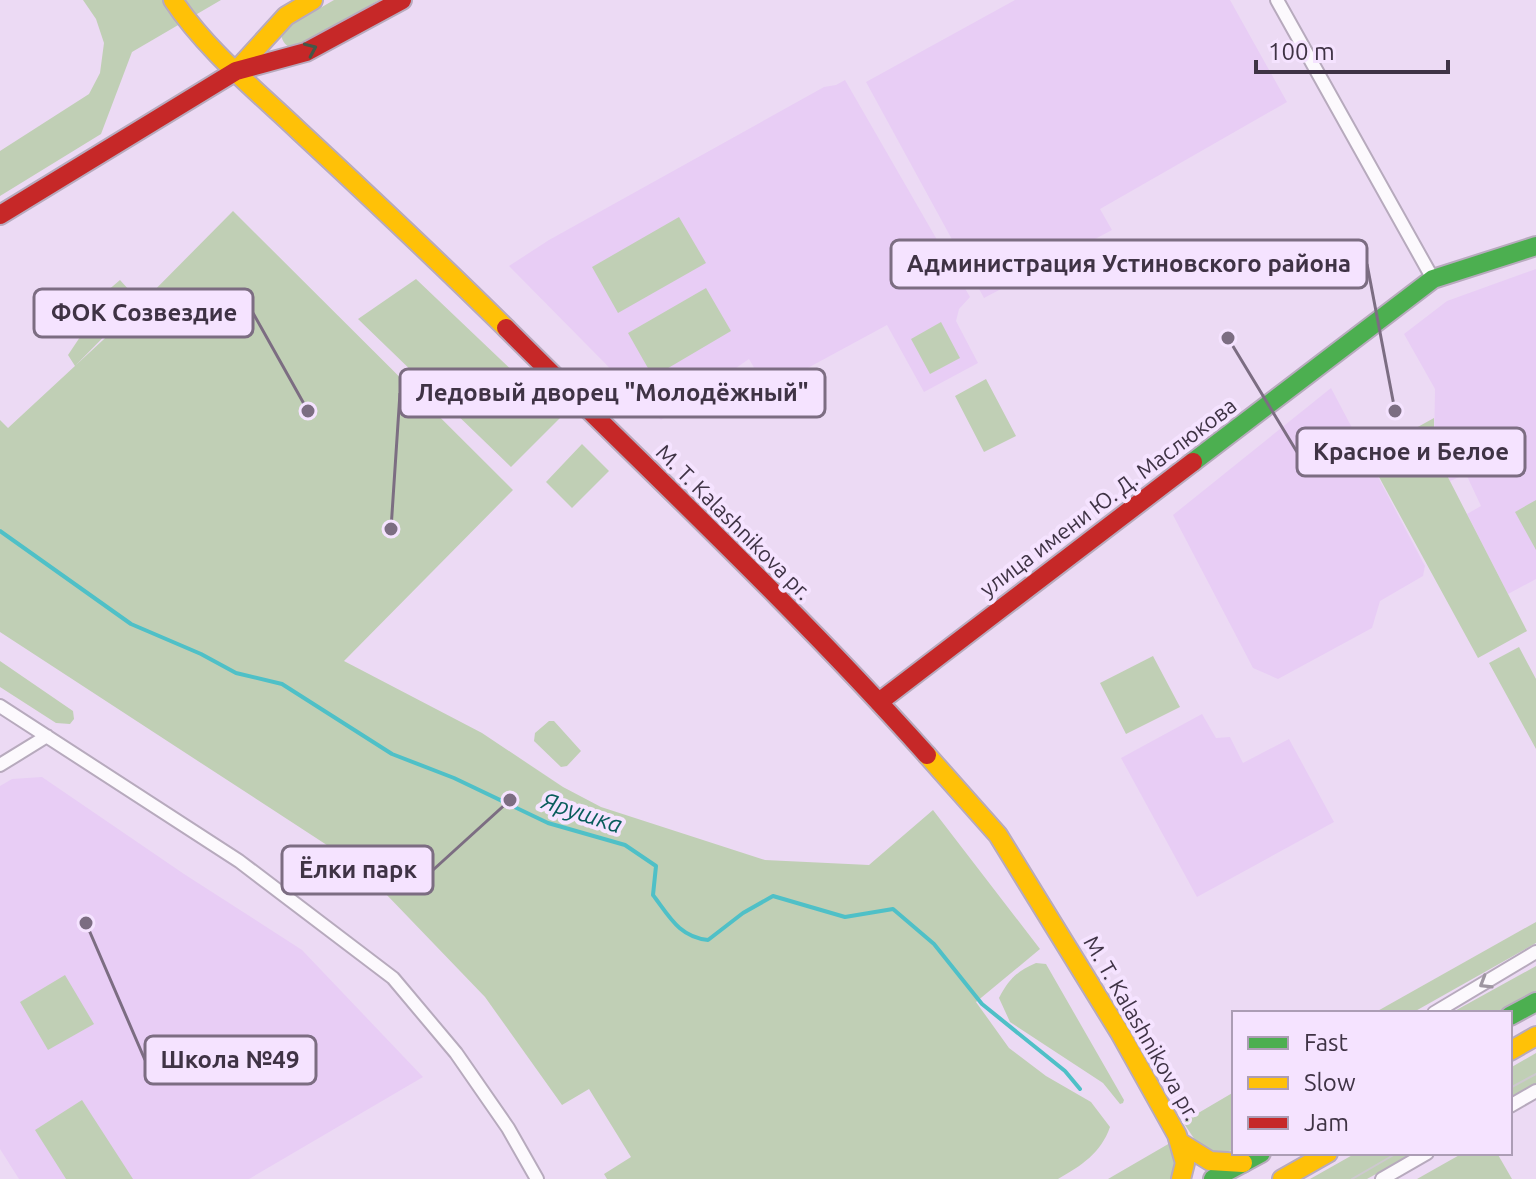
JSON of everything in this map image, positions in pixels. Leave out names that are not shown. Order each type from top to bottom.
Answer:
[{"type":"street","name":"M. T. Kalashnikova pr.","points":[[173,0],[189,24],[236,71],[434,257],[879,702],[998,835],[1120,1033],[1181,1143]]},
{"type":"street","points":[[236,71],[286,16],[313,0]]},
{"type":"street","points":[[0,215],[236,71],[306,52],[402,0]]},
{"type":"street","points":[[1277,0],[1433,279]]},
{"type":"street","name":"улица имени Ю. Д. Маслюкова","points":[[879,702],[1433,279],[1536,246]]},
{"type":"street","points":[[0,706],[239,861],[393,978],[456,1053],[508,1128],[537,1179]]},
{"type":"street","points":[[0,765],[47,736]]},
{"type":"street","points":[[1437,1011],[1536,952]]},
{"type":"street","points":[[1512,1015],[1536,1002]]},
{"type":"street","points":[[1512,1050],[1536,1036]]},
{"type":"street","points":[[1512,1105],[1536,1091]]},
{"type":"street","points":[[1181,1143],[1194,1155],[1214,1164],[1243,1163]]},
{"type":"street","points":[[1181,1143],[1185,1163],[1181,1179]]},
{"type":"street","points":[[1213,1179],[1257,1155]]},
{"type":"street","points":[[1282,1179],[1324,1155]]},
{"type":"street","points":[[1382,1179],[1424,1155]]},
{"type":"shaded area","points":[[1015,0],[1230,0],[1287,102],[1100,209],[1112,230],[984,298],[866,82]]},
{"type":"shaded area","points":[[845,80],[970,297],[959,309],[956,321],[978,363],[924,392],[887,325],[767,390],[749,359],[661,420],[509,266],[549,240],[824,87]]},
{"type":"shaded area","points":[[1536,269],[1536,579],[1508,594],[1467,514],[1481,506],[1466,474],[1450,481],[1434,450],[1435,389],[1404,334],[1447,301]]},
{"type":"shaded area","points":[[1331,388],[1425,566],[1423,576],[1380,601],[1372,628],[1278,679],[1253,668],[1173,515]]},
{"type":"shaded area","points":[[1202,714],[1216,738],[1230,737],[1243,763],[1289,739],[1334,822],[1197,897],[1121,758]]},
{"type":"shaded area","points":[[42,777],[302,950],[423,1077],[249,1179],[19,1179],[0,1149],[0,786],[12,779]]},
{"type":"green space","points":[[83,0],[221,0],[132,52],[101,134],[0,196],[0,151],[89,94],[100,73],[104,43],[96,19]]},
{"type":"green space","points":[[334,0],[379,0],[293,50],[285,44],[282,30]]},
{"type":"green space","points":[[233,211],[513,490],[344,661],[482,733],[563,787],[601,807],[765,860],[869,865],[933,810],[1040,949],[976,1002],[1009,1048],[1046,1076],[1091,1102],[1110,1127],[1089,1158],[1058,1179],[607,1179],[604,1174],[631,1157],[589,1089],[562,1105],[485,997],[359,866],[0,632],[0,420],[8,428],[130,315]]},
{"type":"green space","points":[[679,217],[706,263],[618,313],[592,267]]},
{"type":"green space","points":[[416,279],[561,417],[511,467],[358,319]]},
{"type":"green space","points":[[120,280],[139,301],[75,366],[68,355],[80,337],[85,310]]},
{"type":"green space","points":[[706,288],[731,331],[653,377],[628,333]]},
{"type":"green space","points":[[941,322],[960,358],[930,374],[911,339]]},
{"type":"green space","points":[[986,379],[1016,436],[984,452],[955,396]]},
{"type":"green space","points":[[1434,418],[1434,450],[1527,631],[1478,658],[1367,455]]},
{"type":"green space","points":[[582,444],[609,471],[572,508],[546,482]]},
{"type":"green space","points":[[1536,500],[1536,550],[1515,512]]},
{"type":"green space","points":[[1519,647],[1536,679],[1536,749],[1489,663]]},
{"type":"green space","points":[[1153,656],[1180,707],[1126,734],[1100,683]]},
{"type":"green space","points":[[0,661],[73,711],[74,719],[70,724],[56,723],[0,687]]},
{"type":"green space","points":[[549,721],[554,721],[581,751],[567,766],[561,767],[534,741],[535,733]]},
{"type":"green space","points":[[1536,922],[1536,943],[1416,1011],[1378,1011]]},
{"type":"green space","points":[[1036,963],[1046,964],[1123,1103],[1120,1104],[1103,1083],[1010,1022],[999,998],[1014,976]]},
{"type":"green space","points":[[1536,966],[1536,991],[1500,1011],[1455,1011]]},
{"type":"green space","points":[[65,975],[94,1024],[48,1050],[20,1002]]},
{"type":"green space","points":[[1536,1053],[1536,1085],[1512,1098],[1512,1067]]},
{"type":"green space","points":[[1232,1093],[1232,1150],[1218,1156],[1203,1152],[1183,1122]]},
{"type":"green space","points":[[82,1100],[133,1179],[66,1179],[35,1130]]},
{"type":"green space","points":[[1170,1143],[1176,1162],[1170,1179],[1108,1179]]},
{"type":"green space","points":[[1352,1155],[1410,1155],[1367,1179],[1310,1179]]},
{"type":"green space","points":[[1459,1155],[1498,1155],[1512,1179],[1417,1179]]},
{"type":"waterway","name":"Ярушка","points":[[0,531],[131,624],[201,654],[236,673],[282,684],[392,754],[454,778],[548,823],[625,845],[656,866],[653,895],[689,935],[708,940],[743,913],[773,896],[845,917],[893,909],[934,944],[982,1004],[1065,1071],[1080,1089]]},
{"type":"tram line","points":[[1512,1087],[1536,1074]]},
{"type":"tram line","points":[[1352,1179],[1394,1155]]},
{"type":"traffic: fast","points":[[1193,462],[1433,279],[1536,246]]},
{"type":"traffic: fast","points":[[1512,1015],[1536,1002]]},
{"type":"traffic: fast","points":[[1213,1179],[1257,1155]]},
{"type":"traffic: slow","points":[[173,0],[232,69],[506,328]]},
{"type":"traffic: slow","points":[[236,71],[286,16],[313,0]]},
{"type":"traffic: slow","points":[[927,755],[998,835],[1120,1033],[1177,1135],[1185,1163],[1181,1179]]},
{"type":"traffic: slow","points":[[1512,1050],[1536,1036]]},
{"type":"traffic: slow","points":[[1181,1143],[1210,1161],[1243,1163]]},
{"type":"traffic: slow","points":[[1282,1179],[1324,1155]]},
{"type":"traffic: jam","points":[[0,215],[236,71],[306,52],[402,0]]},
{"type":"traffic: jam","points":[[506,328],[773,592],[927,755]]},
{"type":"traffic: jam","points":[[879,702],[1193,462]]},
{"type":"place","name":"Красное и Белое","points":[[1228,338]]},
{"type":"place","name":"ФОК Созвездие","points":[[308,411]]},
{"type":"place","name":"Администрация Устиновского района","points":[[1395,411]]},
{"type":"place","name":"Ледовый дворец \"Молодёжный\"","points":[[391,529]]},
{"type":"place","name":"Ёлки парк","points":[[510,800]]},
{"type":"place","name":"Школа №49","points":[[86,923]]}]
